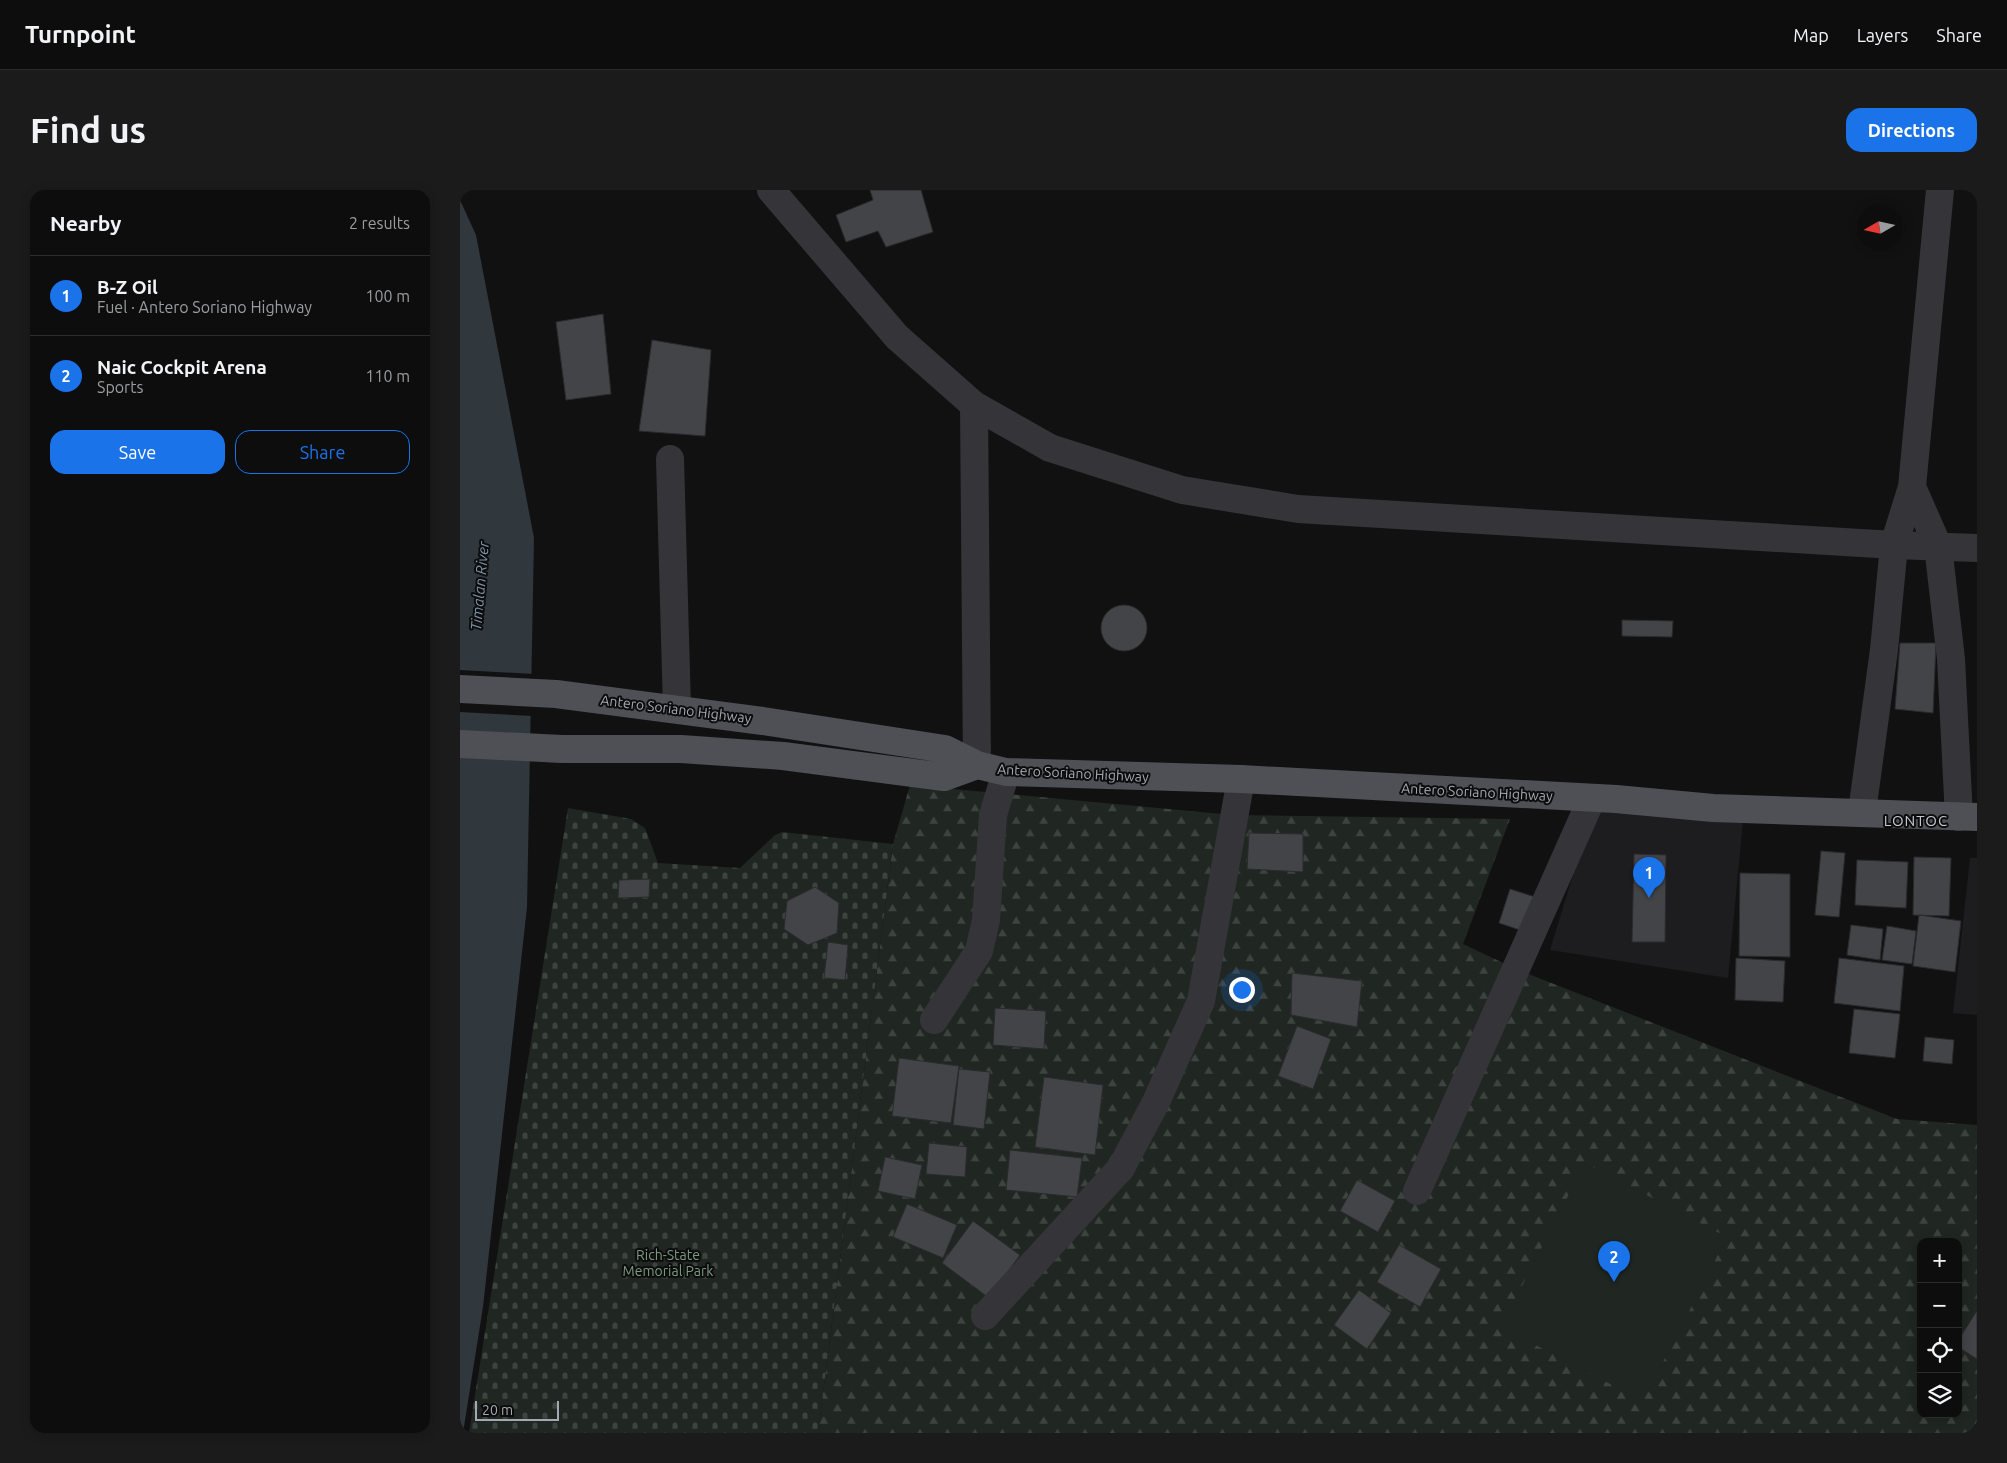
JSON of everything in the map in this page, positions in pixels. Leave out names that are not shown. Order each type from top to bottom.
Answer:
[{"type":"main road","name":"Antero Soriano Highway","points":[[460,689],[556,694],[677,708],[945,749],[977,765],[1006,772],[1241,779],[1592,798],[1713,808],[1968,817]]},
{"type":"main road","name":"Antero Soriano Highway","points":[[460,744],[562,749],[690,749],[783,756],[944,777],[977,765]]},
{"type":"street","points":[[770,190],[897,337],[974,404],[1050,448],[1182,490],[1298,509],[1894,545],[1977,548]]},
{"type":"street","points":[[1862,812],[1884,650],[1894,545],[1912,488],[1940,190]]},
{"type":"street","points":[[974,404],[977,765]]},
{"type":"street","points":[[670,459],[677,708]]},
{"type":"street","points":[[1912,488],[1938,546],[1968,817]]},
{"type":"street","points":[[934,1020],[979,951],[986,920],[993,815],[1006,772]]},
{"type":"street","points":[[985,1316],[1120,1168],[1156,1102],[1201,1001],[1241,779]]},
{"type":"street","points":[[1417,1191],[1592,798]]},
{"type":"shaded area","points":[[1593,809],[1743,821],[1728,978],[1550,950]]},
{"type":"shaded area","points":[[1970,858],[1977,858],[1977,1015],[1953,1013]]},
{"type":"green space","points":[[910,785],[1233,815],[1510,819],[1463,944],[1516,969],[1897,1119],[1977,1125],[1977,1433],[818,1433],[893,844]]},
{"type":"green space","name":"Rich-State Memorial Park","points":[[568,808],[631,819],[645,828],[658,863],[740,868],[775,835],[782,832],[893,844],[818,1433],[469,1433]]},
{"type":"green space","points":[[1585,1163],[1727,1237],[1643,1401],[1501,1327]]},
{"type":"water","name":"Timalan River","points":[[460,200],[476,235],[534,538],[527,907],[483,1307],[463,1433],[460,1433]]},
{"type":"pier","points":[[460,670],[534,674],[533,716],[460,712]]},
{"type":"building","points":[[870,190],[921,190],[933,232],[886,247],[878,231],[846,242],[836,215],[873,200]]},
{"type":"building","points":[[603,314],[611,394],[566,400],[556,322]]},
{"type":"building","points":[[652,340],[711,350],[705,436],[639,431]]},
{"type":"building","points":[[1129,605],[1141,611],[1146,619],[1146,637],[1141,645],[1133,650],[1119,651],[1107,645],[1102,637],[1101,623],[1107,611],[1115,606]]},
{"type":"building","points":[[1622,620],[1673,621],[1672,637],[1622,636]]},
{"type":"building","points":[[1900,643],[1936,643],[1933,713],[1895,709]]},
{"type":"building","points":[[1249,833],[1303,834],[1303,872],[1247,869]]},
{"type":"building","points":[[1821,851],[1845,853],[1839,917],[1815,915]]},
{"type":"building","points":[[1634,854],[1666,855],[1665,942],[1632,942]]},
{"type":"building","points":[[1914,857],[1951,858],[1949,916],[1913,915]]},
{"type":"building","points":[[1857,860],[1908,862],[1906,908],[1855,905]]},
{"type":"building","points":[[1740,873],[1790,874],[1790,957],[1739,956]]},
{"type":"building","points":[[650,879],[649,897],[618,898],[619,880]]},
{"type":"building","points":[[815,887],[839,903],[837,933],[808,945],[784,929],[787,901]]},
{"type":"building","points":[[1510,889],[1535,897],[1523,931],[1499,923]]},
{"type":"building","points":[[1919,915],[1961,921],[1955,972],[1913,966]]},
{"type":"building","points":[[1851,925],[1883,929],[1880,960],[1847,955]]},
{"type":"building","points":[[1887,926],[1916,931],[1912,964],[1882,960]]},
{"type":"building","points":[[828,942],[848,945],[845,980],[824,978]]},
{"type":"building","points":[[1736,958],[1785,961],[1783,1002],[1735,1000]]},
{"type":"building","points":[[1839,958],[1904,966],[1900,1011],[1834,1003]]},
{"type":"building","points":[[1292,973],[1362,981],[1357,1027],[1291,1015]]},
{"type":"building","points":[[995,1008],[1046,1011],[1044,1049],[993,1045]]},
{"type":"building","points":[[1854,1009],[1900,1014],[1895,1058],[1849,1053]]},
{"type":"building","points":[[1297,1026],[1331,1039],[1313,1089],[1278,1076]]},
{"type":"building","points":[[1925,1037],[1954,1040],[1952,1064],[1923,1061]]},
{"type":"building","points":[[899,1058],[959,1066],[951,1123],[892,1116]]},
{"type":"building","points":[[959,1069],[990,1072],[984,1129],[953,1125]]},
{"type":"building","points":[[1044,1077],[1103,1085],[1095,1155],[1035,1147]]},
{"type":"building","points":[[929,1143],[967,1147],[965,1177],[926,1174]]},
{"type":"building","points":[[1010,1150],[1082,1158],[1077,1197],[1006,1190]]},
{"type":"building","points":[[885,1157],[922,1165],[915,1199],[878,1191]]},
{"type":"building","points":[[1357,1180],[1395,1201],[1378,1232],[1340,1211]]},
{"type":"building","points":[[907,1204],[957,1225],[943,1258],[893,1237]]},
{"type":"building","points":[[973,1221],[1020,1255],[989,1298],[942,1263]]},
{"type":"building","points":[[1399,1245],[1441,1269],[1420,1307],[1377,1282]]},
{"type":"building","points":[[1359,1290],[1391,1313],[1367,1349],[1334,1325]]},
{"type":"building","points":[[1977,1312],[1977,1359],[1962,1350],[1962,1335]]},
{"type":"place","name":"B-Z Oil","points":[[1649,898]]},
{"type":"place","name":"Naic Cockpit Arena","points":[[1614,1282]]},
{"type":"district","name":"LONTOC","points":[[1916,821]]}]
